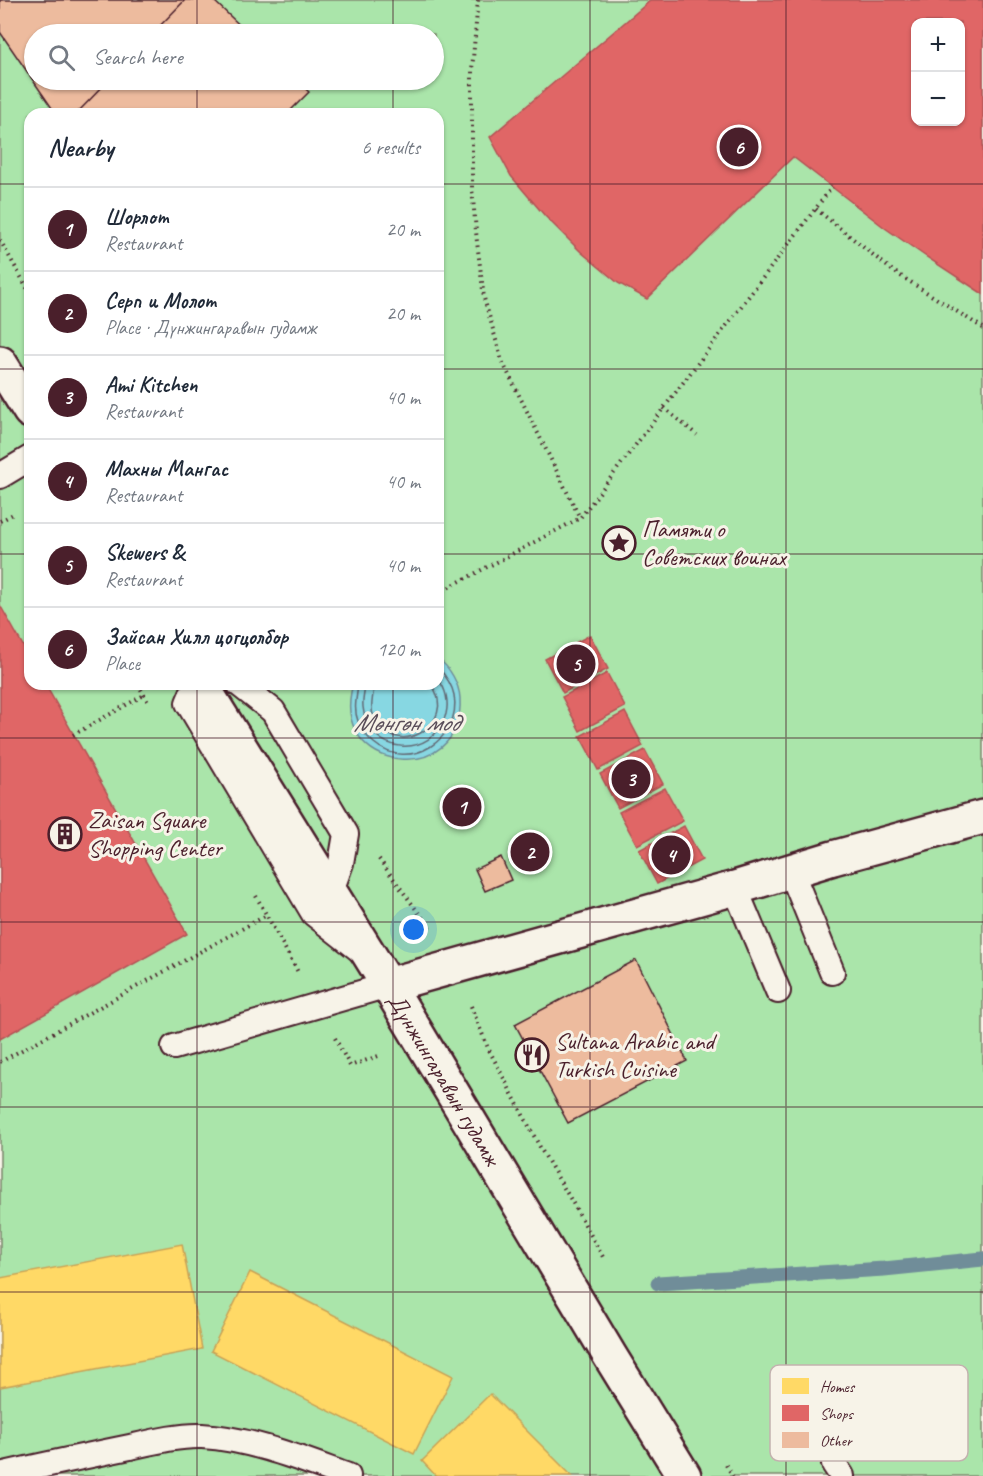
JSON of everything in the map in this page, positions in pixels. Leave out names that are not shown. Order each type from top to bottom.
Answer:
[{"type":"main road","points":[[1,367],[24,402]]},
{"type":"main road","name":"Дүнжингаравын гудамж","points":[[205,690],[381,972],[684,1476]]},
{"type":"main road","points":[[381,972],[455,966],[983,817]]},
{"type":"lane","points":[[0,476],[24,462]]},
{"type":"lane","points":[[174,1047],[381,972],[314,914],[188,703],[193,690]]},
{"type":"lane","points":[[247,690],[273,711],[346,834],[341,863],[331,891]]},
{"type":"lane","points":[[790,871],[832,972]]},
{"type":"lane","points":[[735,888],[778,991]]},
{"type":"lane","points":[[0,1475],[164,1440],[201,1436],[242,1442],[296,1457],[348,1476]]},
{"type":"path","points":[[478,0],[472,69],[472,167],[477,242],[484,298],[502,361],[580,518]]},
{"type":"path","points":[[444,590],[580,518],[832,187]]},
{"type":"path","points":[[816,209],[893,271],[983,328]]},
{"type":"path","points":[[0,240],[24,282]]},
{"type":"path","points":[[664,408],[697,435]]},
{"type":"path","points":[[73,735],[144,695]]},
{"type":"path","points":[[379,858],[455,966],[488,1048],[542,1151],[607,1263]]},
{"type":"path","points":[[0,1062],[267,915]]},
{"type":"green space","points":[[0,0],[983,0],[983,1476],[0,1476]]},
{"type":"water","name":"Мөнгөн мод","points":[[444,664],[458,687],[460,698],[456,727],[442,747],[421,757],[399,759],[377,752],[359,737],[350,714],[352,690],[444,690]]},
{"type":"building: Homes","points":[[182,1244],[202,1349],[0,1387],[0,1278]]},
{"type":"building: Homes","points":[[250,1272],[453,1376],[414,1454],[211,1351]]},
{"type":"building: Homes","points":[[490,1394],[572,1476],[436,1476],[422,1461]]},
{"type":"building: Shops","points":[[651,0],[983,0],[983,294],[885,228],[793,157],[647,299],[618,283],[581,252],[545,216],[511,176],[490,137]]},
{"type":"building: Shops","name":"Zaisan Square Shopping Center","points":[[0,605],[24,647],[24,690],[48,690],[187,934],[0,1039]]},
{"type":"building: Shops","points":[[590,635],[608,669],[563,693],[545,659]]},
{"type":"building: Shops","points":[[607,673],[625,707],[580,731],[562,697]]},
{"type":"building: Shops","points":[[625,712],[643,746],[598,770],[580,736]]},
{"type":"building: Shops","points":[[645,750],[663,784],[618,808],[600,774]]},
{"type":"building: Shops","points":[[665,788],[683,821],[637,845],[619,812]]},
{"type":"building: Shops","points":[[470,790],[480,812],[455,824],[444,802]]},
{"type":"building: Shops","points":[[684,826],[702,860],[657,884],[639,850]]},
{"type":"building: Other","points":[[0,0],[185,0],[162,24],[24,24],[24,67],[0,32]]},
{"type":"building: Other","points":[[185,0],[213,0],[238,24],[162,24]]},
{"type":"building: Other","points":[[40,90],[99,90],[82,108],[52,108]]},
{"type":"building: Other","points":[[99,90],[307,90],[309,92],[293,108],[82,108]]},
{"type":"building: Other","points":[[501,857],[511,880],[485,891],[475,869]]},
{"type":"building: Other","points":[[636,960],[687,1061],[568,1123],[515,1024]]},
{"type":"waterway","points":[[658,1283],[884,1269],[983,1259]]},
{"type":"place","name":"Зайсан Хилл цогцолбор","points":[[739,147]]},
{"type":"place","name":"Памяти о Советских воинах","points":[[619,543]]},
{"type":"place","name":"Skewers &","points":[[576,664]]},
{"type":"place","name":"Ami Kitchen","points":[[631,779]]},
{"type":"place","name":"Шорлот","points":[[462,807]]},
{"type":"place","name":"Zaisan Square Shopping Center","points":[[65,834]]},
{"type":"place","name":"Серп и Молот","points":[[530,852]]},
{"type":"place","name":"Махны Мангас","points":[[671,855]]},
{"type":"place","name":"Sultana Arabic and Turkish Cuisine","points":[[532,1055]]}]
